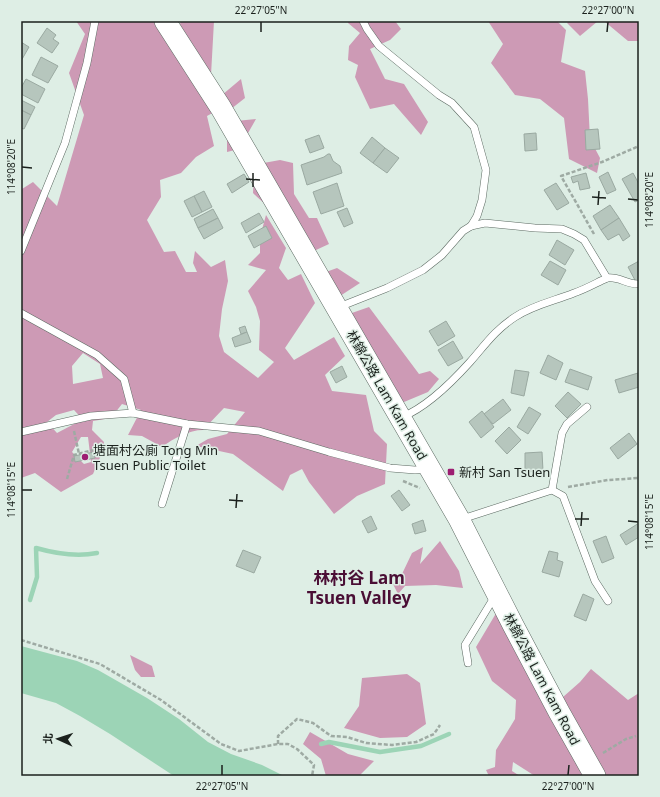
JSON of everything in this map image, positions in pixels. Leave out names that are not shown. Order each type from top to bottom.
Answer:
[{"type":"main road","name":"林錦公路 Lam Kam Road","points":[[165,21],[221,108],[459,519],[497,594],[594,776]]},
{"type":"lane","points":[[21,252],[65,143],[87,63],[95,21]]},
{"type":"lane","points":[[363,21],[379,46],[438,95],[452,103],[474,127],[486,170],[482,200],[477,216],[471,226]]},
{"type":"lane","points":[[337,308],[387,288],[423,270],[442,255],[463,231],[471,226],[485,223],[562,229],[574,234],[584,240],[607,278]]},
{"type":"lane","points":[[400,418],[415,412],[445,387],[470,362],[492,336],[515,317],[534,307],[575,293],[607,278],[612,277],[633,284],[639,284]]},
{"type":"lane","points":[[21,314],[103,359],[124,379],[133,413]]},
{"type":"lane","points":[[552,490],[562,432],[567,424],[587,407]]},
{"type":"lane","points":[[21,432],[91,416],[133,413],[187,424],[259,432],[390,468],[415,470],[430,469]]},
{"type":"lane","points":[[162,504],[187,424]]},
{"type":"lane","points":[[459,519],[552,490],[563,496],[595,581],[608,601]]},
{"type":"lane","points":[[468,663],[465,645],[497,594]]},
{"type":"path","points":[[597,238],[561,176],[602,162],[639,146]]},
{"type":"path","points":[[73,428],[79,454]]},
{"type":"path","points":[[67,479],[74,455],[93,450]]},
{"type":"path","points":[[552,490],[608,480],[639,478]]},
{"type":"path","points":[[398,480],[425,490]]},
{"type":"path","points":[[21,640],[100,664],[161,700],[221,744],[239,751],[278,744],[288,744],[298,749],[314,765],[312,776]]},
{"type":"path","points":[[278,744],[278,736],[297,719],[313,723],[331,736],[347,737],[366,743],[392,745],[416,742],[434,734],[440,725]]},
{"type":"path","points":[[601,754],[626,739],[636,736]]},
{"type":"shaded area","points":[[76,21],[154,21],[170,46],[174,42],[181,21],[214,21],[211,75],[222,95],[241,79],[245,98],[231,109],[236,121],[256,119],[239,149],[227,152],[227,126],[218,110],[207,116],[214,146],[196,157],[181,173],[160,180],[161,197],[147,220],[164,252],[175,251],[186,272],[197,272],[193,263],[195,251],[211,267],[225,260],[228,281],[222,309],[219,336],[224,352],[258,378],[274,362],[259,350],[260,321],[256,307],[248,291],[266,270],[248,265],[260,253],[260,237],[266,215],[286,248],[279,268],[288,280],[301,274],[315,303],[285,348],[294,360],[334,337],[345,356],[325,375],[332,391],[366,395],[374,431],[387,444],[385,484],[357,496],[334,514],[309,482],[302,469],[290,475],[283,491],[233,454],[196,446],[208,439],[227,434],[245,412],[224,408],[203,430],[192,431],[182,435],[162,447],[142,436],[128,435],[141,410],[122,404],[111,418],[93,421],[92,430],[104,442],[102,453],[93,474],[61,492],[35,473],[21,478],[21,193],[22,189],[33,182],[57,206],[84,115],[69,73],[85,34]],"holes":[[[83,353],[100,364],[103,378],[73,384],[72,366]],[[74,410],[85,422],[78,422],[57,433],[47,422],[56,415]],[[81,437],[88,437],[91,462],[84,464],[72,452]]]},
{"type":"shaded area","points":[[348,21],[395,21],[401,29],[390,40],[370,49],[385,79],[404,84],[428,122],[421,135],[394,104],[370,109],[355,77],[358,65],[348,60],[349,46],[360,33],[348,23]]},
{"type":"shaded area","points":[[488,21],[557,21],[566,30],[561,62],[585,71],[590,139],[600,158],[597,173],[569,159],[564,118],[540,99],[515,95],[491,63],[503,44]]},
{"type":"shaded area","points":[[569,21],[598,21],[580,36],[567,23]]},
{"type":"shaded area","points":[[604,21],[639,21],[639,41],[628,41]]},
{"type":"shaded area","points":[[280,160],[293,163],[294,194],[309,218],[317,218],[329,244],[316,250],[290,250],[285,229],[279,217],[253,193],[254,175],[258,164]]},
{"type":"shaded area","points":[[337,268],[360,283],[340,296],[326,272]]},
{"type":"shaded area","points":[[369,307],[419,374],[430,371],[439,379],[428,392],[404,402],[394,398],[349,314]]},
{"type":"shaded area","points":[[440,541],[459,571],[463,588],[436,585],[405,586],[398,594],[393,584],[402,574],[412,553],[423,547],[420,564]]},
{"type":"shaded area","points":[[498,610],[535,678],[563,697],[580,682],[591,669],[628,700],[639,693],[639,776],[535,776],[513,762],[512,771],[520,776],[489,776],[486,770],[495,767],[496,750],[515,719],[516,700],[492,681],[476,647]]},
{"type":"shaded area","points":[[21,646],[77,661],[98,670],[147,698],[179,719],[208,742],[231,754],[262,765],[284,776],[174,776],[80,716],[56,703],[21,693]]},
{"type":"shaded area","points":[[130,655],[152,666],[155,677],[141,677],[135,670]]},
{"type":"shaded area","points":[[407,674],[420,683],[426,724],[407,737],[380,738],[344,728],[359,706],[362,678]]},
{"type":"shaded area","points":[[310,732],[348,754],[374,761],[359,776],[326,776],[321,759],[303,744]]},
{"type":"building","points":[[47,28],[56,35],[53,39],[59,43],[52,53],[37,43]]},
{"type":"building","points":[[21,42],[29,47],[21,61]]},
{"type":"building","points":[[41,57],[58,66],[48,83],[32,75]]},
{"type":"building","points":[[26,79],[45,89],[38,103],[21,94],[21,88]]},
{"type":"building","points":[[21,100],[35,107],[31,115],[21,110]]},
{"type":"building","points":[[21,110],[31,115],[24,129],[21,128]]},
{"type":"building","points":[[598,129],[600,149],[586,150],[585,130]]},
{"type":"building","points":[[536,133],[537,150],[525,151],[524,134]]},
{"type":"building","points":[[319,135],[324,148],[310,153],[305,140]]},
{"type":"building","points":[[372,137],[385,148],[373,163],[360,153]]},
{"type":"building","points":[[385,148],[399,158],[387,173],[373,163]]},
{"type":"building","points":[[330,154],[333,161],[340,166],[342,173],[307,185],[301,165],[324,157]]},
{"type":"building","points":[[608,172],[616,190],[607,194],[599,177]]},
{"type":"building","points":[[586,173],[590,188],[580,190],[578,181],[573,183],[571,177]]},
{"type":"building","points":[[633,173],[639,184],[639,200],[635,202],[622,179]]},
{"type":"building","points":[[244,174],[249,182],[232,193],[227,184]]},
{"type":"building","points":[[337,183],[344,206],[321,214],[313,192]]},
{"type":"building","points":[[556,183],[569,203],[557,210],[544,190]]},
{"type":"building","points":[[204,191],[212,207],[202,212],[194,196]]},
{"type":"building","points":[[194,196],[202,212],[192,217],[184,201]]},
{"type":"building","points":[[610,205],[619,218],[601,230],[593,216]]},
{"type":"building","points":[[347,208],[353,223],[344,227],[337,212]]},
{"type":"building","points":[[213,209],[218,218],[198,228],[194,219]]},
{"type":"building","points":[[259,213],[264,222],[246,233],[241,223]]},
{"type":"building","points":[[218,218],[223,228],[204,239],[198,228]]},
{"type":"building","points":[[619,218],[630,236],[623,241],[619,234],[608,240],[601,230]]},
{"type":"building","points":[[266,226],[272,238],[254,248],[248,236]]},
{"type":"building","points":[[557,240],[574,250],[565,265],[549,255]]},
{"type":"building","points":[[550,261],[566,270],[558,285],[541,275]]},
{"type":"building","points":[[639,261],[639,280],[636,282],[628,267]]},
{"type":"building","points":[[446,321],[455,336],[438,346],[429,331]]},
{"type":"building","points":[[245,326],[247,332],[241,334],[239,328]]},
{"type":"building","points":[[247,332],[251,342],[235,347],[232,338]]},
{"type":"building","points":[[453,341],[463,358],[448,366],[438,350]]},
{"type":"building","points":[[548,355],[563,363],[556,380],[540,373]]},
{"type":"building","points":[[342,366],[347,377],[336,383],[330,372]]},
{"type":"building","points":[[570,369],[592,377],[588,390],[565,382]]},
{"type":"building","points":[[515,370],[529,372],[524,396],[511,393]]},
{"type":"building","points":[[638,373],[639,387],[619,393],[615,380]]},
{"type":"building","points":[[568,392],[581,404],[567,418],[555,406]]},
{"type":"building","points":[[503,399],[511,410],[493,424],[484,414]]},
{"type":"building","points":[[529,407],[541,414],[528,434],[517,427]]},
{"type":"building","points":[[482,411],[494,427],[481,438],[469,422]]},
{"type":"building","points":[[509,427],[521,440],[507,454],[495,441]]},
{"type":"building","points":[[629,433],[637,444],[618,459],[610,448]]},
{"type":"building","name":"塘面村公廁 Tong Min Tsuen Public Toilet","points":[[94,452],[95,458],[75,462],[74,456]]},
{"type":"building","points":[[542,452],[543,471],[525,472],[525,453]]},
{"type":"building","points":[[399,490],[410,505],[402,511],[391,496]]},
{"type":"building","points":[[371,516],[377,529],[368,533],[362,521]]},
{"type":"building","points":[[423,520],[426,531],[415,534],[412,524]]},
{"type":"building","points":[[639,523],[639,537],[626,545],[620,535]]},
{"type":"building","points":[[606,536],[614,558],[602,563],[593,541]]},
{"type":"building","points":[[243,550],[261,557],[254,573],[236,566]]},
{"type":"building","points":[[549,551],[558,553],[557,560],[563,562],[559,577],[542,572]]},
{"type":"building","points":[[583,594],[594,599],[586,621],[574,616]]},
{"type":"waterway","points":[[30,600],[37,577],[36,548],[66,554],[82,555],[97,553]]},
{"type":"waterway","points":[[321,744],[329,742],[380,752],[421,746],[449,734]]},
{"type":"place","name":"塘面村公廁 Tong Min Tsuen Public Toilet","points":[[85,457]]},
{"type":"place","name":"新村 San Tsuen","points":[[451,472]]},
{"type":"district","name":"林村谷 Lam Tsuen Valley","points":[[359,588]]}]
